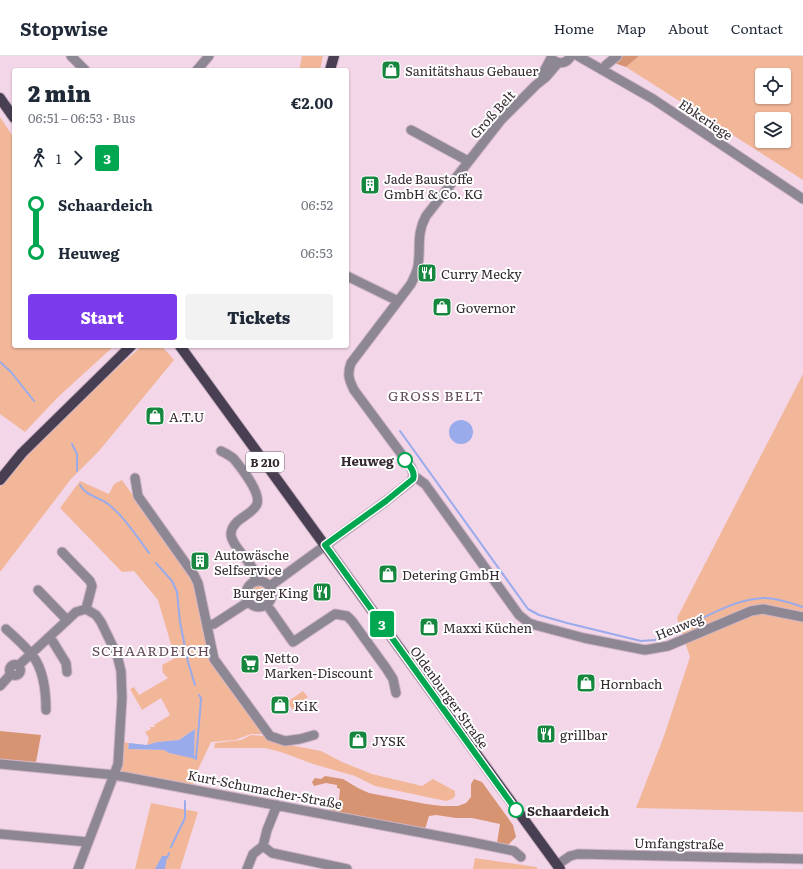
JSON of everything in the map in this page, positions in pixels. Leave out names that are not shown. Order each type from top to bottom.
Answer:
[{"type":"main road","points":[[331,68],[334,56]]},
{"type":"main road","points":[[0,98],[12,115]]},
{"type":"main road","points":[[0,480],[22,453],[129,348]]},
{"type":"main road","name":"Oldenburger Straße","points":[[183,348],[558,867]]},
{"type":"street","points":[[71,56],[83,68]]},
{"type":"street","points":[[199,68],[209,56]]},
{"type":"street","name":"Ebkeriege","points":[[578,56],[653,99],[803,199]]},
{"type":"street","points":[[602,70],[617,56]]},
{"type":"street","points":[[553,59],[564,63],[570,58]]},
{"type":"street","name":"Ebkeriege","points":[[570,58],[593,65]]},
{"type":"street","name":"Groß Belt","points":[[414,476],[411,467],[354,390],[349,380],[348,372],[351,363],[411,284],[418,267],[420,230],[422,222],[501,120],[536,85],[553,59]]},
{"type":"street","points":[[411,130],[468,161]]},
{"type":"street","points":[[349,277],[398,301]]},
{"type":"street","points":[[221,451],[233,458],[255,488],[258,496],[257,504],[252,511],[233,526],[231,532],[231,537],[236,546],[253,569],[255,581]]},
{"type":"street","points":[[270,586],[386,501],[410,482],[414,476]]},
{"type":"street","name":"Heuweg","points":[[414,476],[425,484],[519,614],[529,623],[584,638],[645,650],[668,646],[738,616],[757,610],[763,609],[803,617]]},
{"type":"street","points":[[134,478],[138,496],[194,575],[198,584],[214,659],[270,736],[285,741],[314,735]]},
{"type":"street","points":[[62,552],[90,581],[92,586],[86,609]]},
{"type":"street","points":[[255,581],[263,581],[270,586],[272,590],[272,598],[267,605],[259,608],[254,607],[248,602],[246,598],[246,589],[248,586],[255,581]]},
{"type":"street","points":[[38,590],[67,620]]},
{"type":"street","points":[[207,625],[214,624],[248,602]]},
{"type":"street","points":[[267,605],[293,642],[335,614],[347,616],[386,668],[393,679],[396,693]]},
{"type":"street","points":[[0,685],[11,674],[11,666],[14,664],[19,665],[76,612],[86,609]]},
{"type":"street","points":[[78,869],[115,775],[118,764],[121,729],[122,685],[121,671],[117,655],[107,633],[96,616],[86,609]]},
{"type":"street","points":[[6,628],[31,654],[41,671],[46,691],[46,710]]},
{"type":"street","points":[[50,637],[66,663],[67,672]]},
{"type":"street","name":"Kurt-Schumacher-Straße","points":[[0,764],[115,775],[514,851],[521,858]]},
{"type":"street","points":[[247,869],[253,854],[263,846],[267,830],[277,805]]},
{"type":"street","points":[[0,834],[88,842]]},
{"type":"street","points":[[263,846],[272,853],[347,869]]},
{"type":"street","name":"Umfangstraße","points":[[558,867],[570,856],[578,854],[803,859]]},
{"type":"shaded area","points":[[302,56],[323,56],[320,68],[299,68]]},
{"type":"shaded area","points":[[623,56],[639,56],[626,67],[614,63]]},
{"type":"shaded area","points":[[639,56],[803,56],[803,180],[626,67]]},
{"type":"shaded area","points":[[0,117],[12,135],[12,348],[112,348],[57,398],[25,432],[0,414]]},
{"type":"shaded area","points":[[140,348],[162,348],[174,360],[99,451],[71,479],[0,572],[0,487],[29,452],[100,383]]},
{"type":"shaded area","points":[[803,374],[803,812],[636,808],[664,736],[690,657],[677,618]]},
{"type":"shaded area","points":[[122,480],[194,581],[212,660],[265,734],[251,734],[235,740],[211,742],[194,778],[193,783],[195,789],[115,775],[119,741],[129,743],[128,749],[164,750],[169,753],[194,756],[195,729],[179,740],[157,742],[147,745],[149,738],[145,732],[151,729],[150,727],[155,727],[154,725],[170,715],[161,698],[142,710],[130,689],[134,687],[139,695],[168,678],[163,673],[162,665],[175,658],[158,600],[134,571],[122,572],[60,508],[80,481],[109,494],[114,484]]},
{"type":"shaded area","points":[[259,585],[265,588],[268,594],[265,600],[259,603],[253,600],[250,594],[253,588]]},
{"type":"shaded area","points":[[303,691],[308,697],[293,710],[287,702]]},
{"type":"shaded area","points":[[0,731],[41,735],[36,762],[0,759]]},
{"type":"shaded area","points":[[251,735],[265,736],[269,741],[321,751],[342,762],[372,774],[422,786],[433,779],[455,791],[455,796],[446,801],[375,786],[355,776],[265,748],[214,748],[215,743],[241,740]]},
{"type":"shaded area","points":[[325,776],[343,779],[369,793],[442,806],[458,806],[466,803],[471,797],[471,784],[474,779],[482,782],[513,825],[516,837],[508,845],[497,843],[500,824],[472,818],[456,818],[436,815],[429,816],[425,829],[329,811],[330,803],[339,800],[340,789],[337,788],[337,785],[326,783],[314,786],[312,782],[315,778],[321,779]]},
{"type":"shaded area","points":[[151,803],[198,812],[180,869],[135,869]]},
{"type":"shaded area","points":[[475,858],[536,867],[538,869],[473,869]]},
{"type":"water","points":[[461,420],[466,421],[472,427],[472,437],[466,443],[461,444],[456,443],[450,437],[449,432],[450,427],[456,421]]},
{"type":"water","points":[[195,729],[194,756],[196,756],[196,759],[169,753],[164,750],[128,749],[129,743],[147,745],[157,742],[179,740]]},
{"type":"water","points":[[162,856],[167,856],[165,869],[155,869]]},
{"type":"waterway","points":[[0,362],[11,372],[34,401]]},
{"type":"waterway","points":[[400,431],[528,609],[539,615],[567,623],[641,641],[655,640],[675,631]]},
{"type":"waterway","points":[[72,444],[77,454],[77,471]]},
{"type":"waterway","points":[[80,485],[86,492],[114,509],[130,527],[149,553]]},
{"type":"waterway","points":[[156,563],[172,581],[177,592],[180,622],[188,662],[195,685]]},
{"type":"waterway","points":[[680,629],[721,609],[753,599],[774,599],[803,607]]},
{"type":"waterway","points":[[196,759],[201,698],[199,695]]},
{"type":"waterway","points":[[171,847],[185,818],[185,801]]},
{"type":"waterway","points":[[167,858],[169,853]]},
{"type":"bus line","name":"3","points":[[405,460],[411,467],[414,476],[413,479],[386,501],[325,545],[516,810]]},
{"type":"place","name":"Sanitätshaus Gebauer","points":[[391,70]]},
{"type":"place","name":"Jade Baustoffe GmbH & Co. KG","points":[[370,185]]},
{"type":"place","name":"Curry Mecky","points":[[427,273]]},
{"type":"place","name":"Governor","points":[[442,307]]},
{"type":"place","name":"A.T.U","points":[[155,416]]},
{"type":"place","name":"Heuweg","points":[[405,460]]},
{"type":"place","name":"Autowäsche Selfservice","points":[[200,561]]},
{"type":"place","name":"Detering GmbH","points":[[388,574]]},
{"type":"place","name":"Burger King","points":[[322,592]]},
{"type":"place","name":"Maxxi Küchen","points":[[429,627]]},
{"type":"place","name":"Netto Marken-Discount","points":[[250,664]]},
{"type":"place","name":"Hornbach","points":[[586,683]]},
{"type":"place","name":"KiK","points":[[280,705]]},
{"type":"place","name":"grillbar","points":[[546,734]]},
{"type":"place","name":"JYSK","points":[[358,740]]},
{"type":"place","name":"Schaardeich","points":[[516,810]]},
{"type":"district","name":"GROSS BELT","points":[[436,395]]},
{"type":"district","name":"SCHAARDEICH","points":[[151,650]]}]
